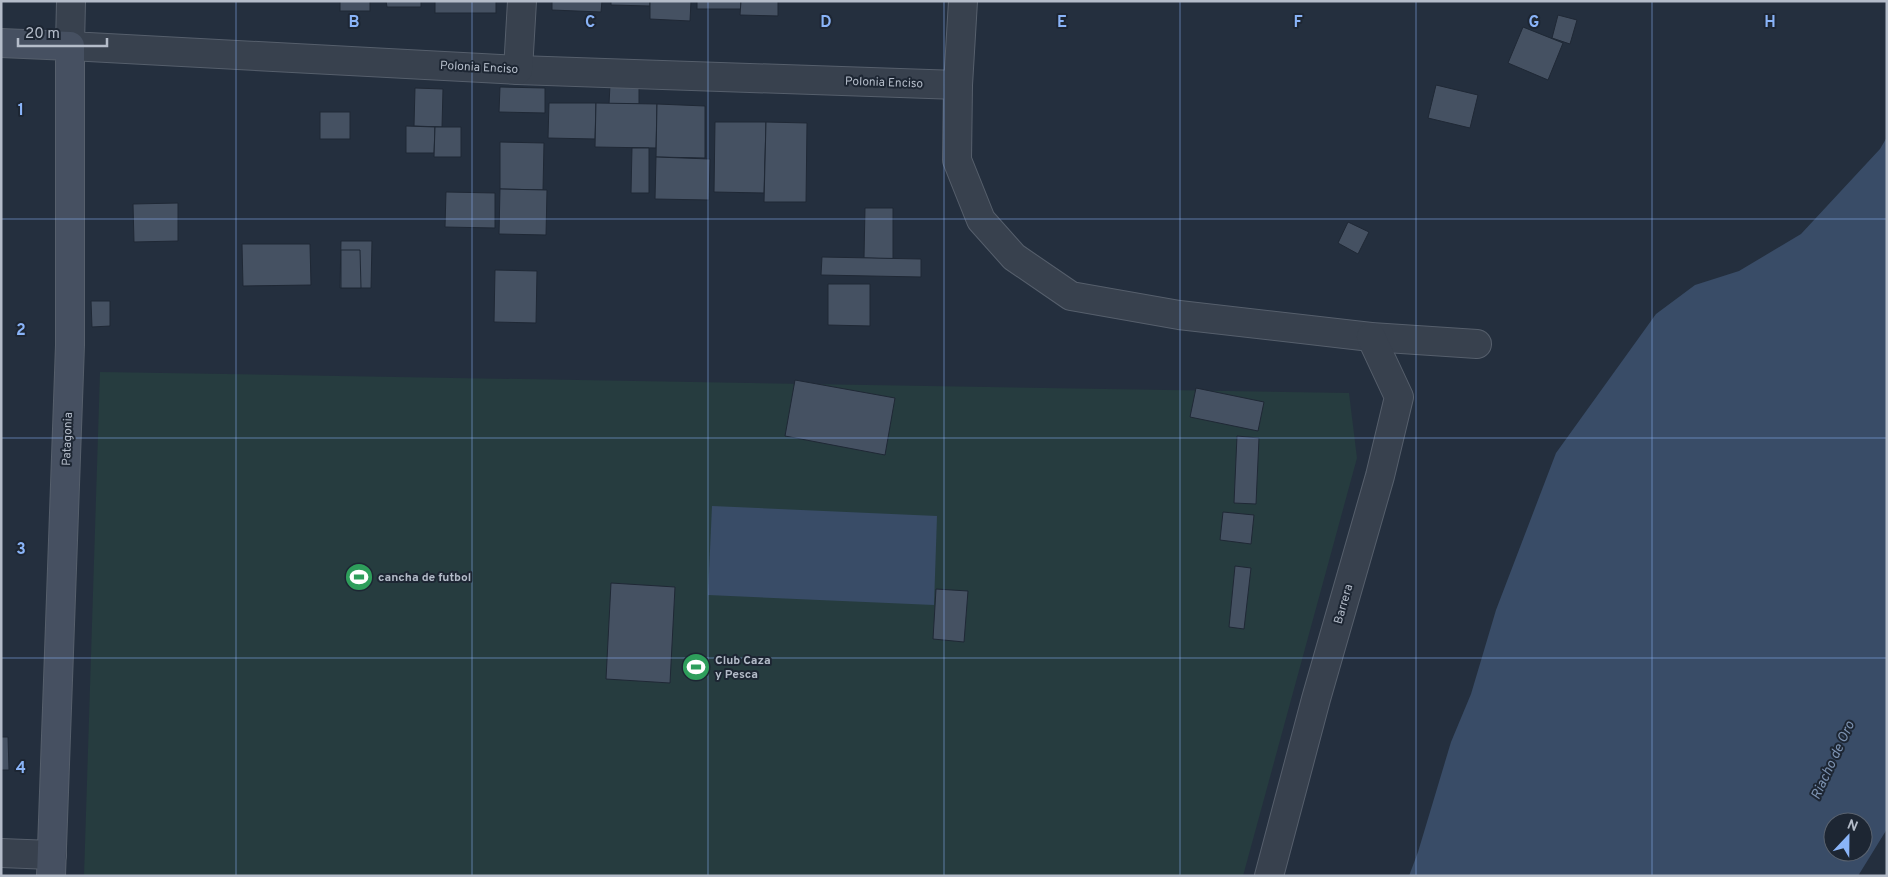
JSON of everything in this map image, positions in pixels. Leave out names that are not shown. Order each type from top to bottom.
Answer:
[{"type":"main road","name":"Polonia Enciso","points":[[1,43],[70,46]]},
{"type":"main road","name":"Patagonia","points":[[52,865],[70,345],[70,46]]},
{"type":"street","name":"Patagonia","points":[[70,46],[71,1]]},
{"type":"street","points":[[518,70],[522,1]]},
{"type":"street","points":[[963,1],[958,85],[957,160],[981,220],[1014,257],[1071,296],[1179,315],[1371,337],[1477,344]]},
{"type":"street","name":"Polonia Enciso","points":[[70,46],[518,70],[958,85]]},
{"type":"street","name":"Barrera","points":[[1269,876],[1316,699],[1380,476],[1399,397],[1371,337]]},
{"type":"street","points":[[1,853],[52,865]]},
{"type":"green space","name":"Club Caza y Pesca","points":[[100,372],[1349,393],[1357,458],[1243,876],[84,876]]},
{"type":"water","name":"Riacho de Oro","points":[[1887,137],[1887,829],[1873,852],[1873,812],[1823,812],[1823,862],[1867,862],[1858,876],[1409,876],[1451,742],[1471,694],[1496,610],[1556,453],[1656,314],[1695,285],[1739,271],[1801,234],[1880,149]]},
{"type":"water","points":[[712,506],[937,516],[934,605],[708,595]]},
{"type":"building","points":[[340,1],[370,1],[370,11],[340,11]]},
{"type":"building","points":[[386,1],[421,1],[421,7],[387,7]]},
{"type":"building","points":[[435,1],[496,1],[496,13],[435,13]]},
{"type":"building","points":[[552,1],[602,1],[601,12],[552,10]]},
{"type":"building","points":[[611,1],[650,1],[650,6],[611,5]]},
{"type":"building","points":[[650,1],[691,1],[690,21],[650,19]]},
{"type":"building","points":[[697,1],[741,1],[741,9],[697,9]]},
{"type":"building","points":[[741,1],[778,1],[778,16],[740,15]]},
{"type":"building","points":[[1558,15],[1577,20],[1570,44],[1552,38]]},
{"type":"building","points":[[1523,27],[1563,43],[1548,80],[1508,63]]},
{"type":"building","points":[[610,85],[639,86],[639,104],[609,104]]},
{"type":"building","points":[[1436,85],[1478,95],[1470,128],[1428,118]]},
{"type":"building","points":[[500,87],[545,88],[545,113],[499,112]]},
{"type":"building","points":[[415,88],[443,89],[442,127],[414,126]]},
{"type":"building","points":[[549,103],[596,103],[595,139],[548,138]]},
{"type":"building","points":[[596,103],[657,104],[656,148],[595,147]]},
{"type":"building","points":[[657,104],[705,106],[705,158],[656,157]]},
{"type":"building","points":[[320,112],[350,112],[350,139],[320,139]]},
{"type":"building","points":[[715,122],[766,122],[764,193],[714,192]]},
{"type":"building","points":[[766,122],[807,123],[806,202],[764,202]]},
{"type":"building","points":[[406,126],[435,127],[434,153],[406,153]]},
{"type":"building","points":[[435,127],[461,127],[461,157],[434,157]]},
{"type":"building","points":[[500,142],[544,143],[543,190],[500,189]]},
{"type":"building","points":[[632,148],[649,148],[649,193],[631,193]]},
{"type":"building","points":[[656,157],[710,159],[709,200],[655,199]]},
{"type":"building","points":[[500,189],[547,190],[546,235],[499,234]]},
{"type":"building","points":[[446,192],[495,193],[495,228],[445,227]]},
{"type":"building","points":[[178,203],[178,241],[134,242],[133,204]]},
{"type":"building","points":[[865,208],[893,208],[893,259],[864,258]]},
{"type":"building","points":[[1348,222],[1369,232],[1358,254],[1338,243]]},
{"type":"building","points":[[341,241],[372,241],[371,288],[340,288]]},
{"type":"building","points":[[242,244],[310,244],[311,285],[243,286]]},
{"type":"building","points":[[341,250],[360,250],[361,288],[341,288]]},
{"type":"building","points":[[822,257],[921,259],[921,277],[821,275]]},
{"type":"building","points":[[495,270],[537,271],[536,323],[494,322]]},
{"type":"building","points":[[828,284],[870,284],[870,326],[828,325]]},
{"type":"building","points":[[91,301],[110,301],[110,326],[92,327]]},
{"type":"building","points":[[795,380],[895,398],[885,455],[785,436]]},
{"type":"building","points":[[1196,388],[1264,402],[1258,431],[1190,417]]},
{"type":"building","points":[[1237,436],[1259,438],[1256,504],[1234,503]]},
{"type":"building","points":[[1223,512],[1254,515],[1251,544],[1220,540]]},
{"type":"building","points":[[1235,566],[1251,568],[1244,629],[1229,627]]},
{"type":"building","points":[[611,583],[675,587],[670,683],[606,679]]},
{"type":"building","points":[[936,589],[968,591],[964,642],[933,639]]},
{"type":"building","points":[[1,737],[8,737],[9,770],[1,770]]},
{"type":"place","name":"cancha de futbol","points":[[359,577]]},
{"type":"place","name":"Club Caza y Pesca","points":[[696,667]]}]
